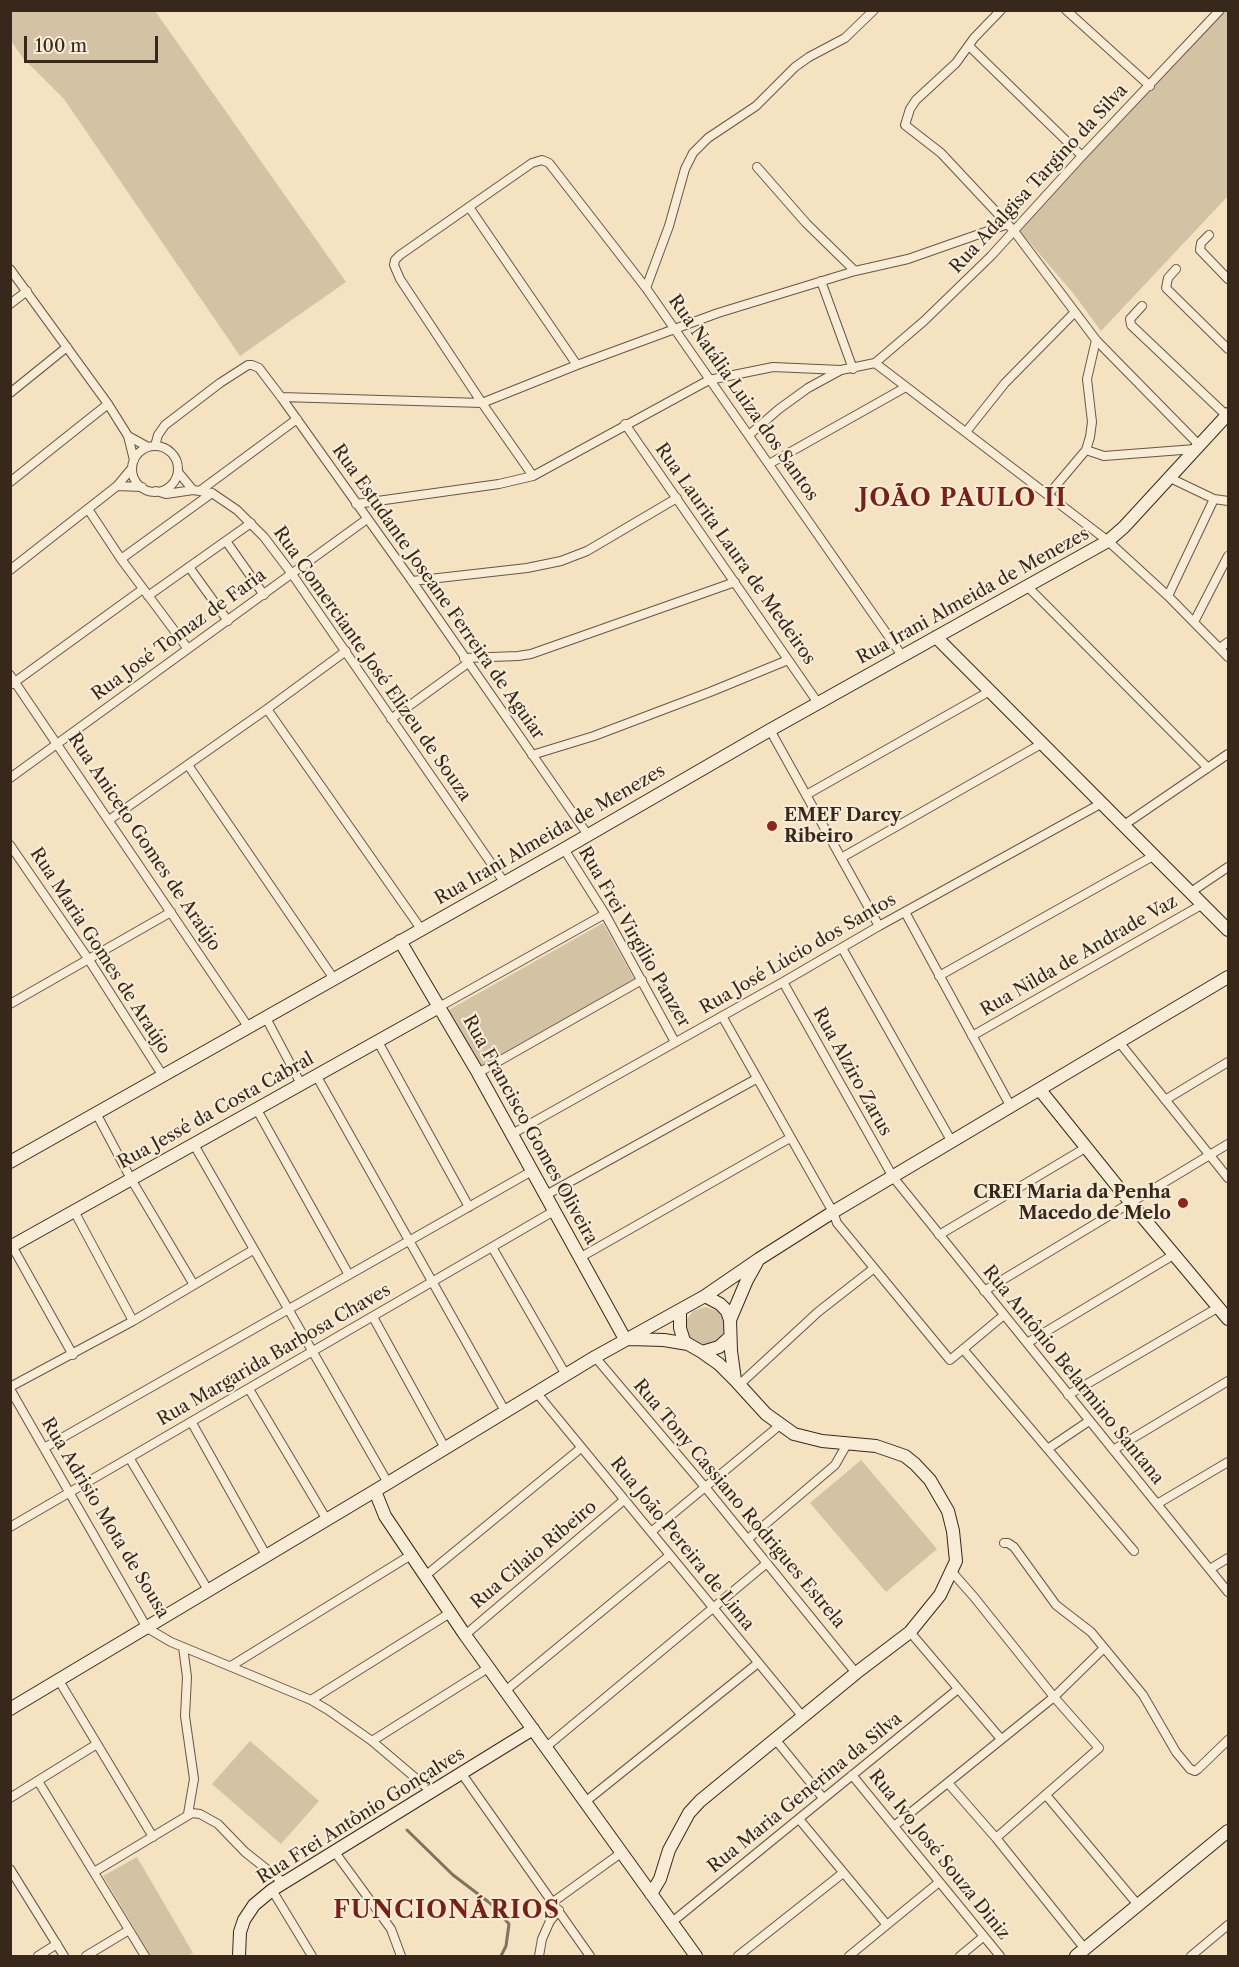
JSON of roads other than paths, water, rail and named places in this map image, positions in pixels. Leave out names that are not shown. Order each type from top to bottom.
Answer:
[{"type":"street","points":[[646,288],[693,153],[708,138],[756,106],[795,67],[845,38],[874,10]]},
{"type":"street","points":[[1001,10],[982,29],[956,63],[916,100],[910,109],[905,125],[941,153],[1011,227],[1096,340],[1197,447]]},
{"type":"street","points":[[1066,10],[1150,86]]},
{"type":"street","name":"Rua Adalgisa Targino da Silva","points":[[875,363],[964,284],[1011,227],[1150,86],[1220,10]]},
{"type":"street","points":[[969,46],[1082,156]]},
{"type":"street","name":"Rua Natália Luiza dos Santos","points":[[470,207],[532,163],[542,160],[549,163],[646,288],[903,657]]},
{"type":"street","points":[[757,167],[794,209],[855,271]]},
{"type":"street","points":[[533,476],[400,279],[394,266],[395,260],[470,207],[577,366]]},
{"type":"street","points":[[281,397],[482,403],[718,313],[1011,227]]},
{"type":"street","points":[[1209,235],[1201,243],[1200,250],[1228,279]]},
{"type":"street","points":[[10,269],[108,404],[128,436],[133,476],[142,487]]},
{"type":"street","points":[[1176,269],[1168,278],[1166,288],[1228,349]]},
{"type":"street","points":[[821,281],[853,369]]},
{"type":"street","points":[[10,304],[27,291]]},
{"type":"street","points":[[1143,306],[1130,319],[1131,325],[1228,415]]},
{"type":"street","points":[[966,432],[1005,383],[1074,313]]},
{"type":"street","points":[[1048,495],[1086,450],[1092,422],[1087,379],[1096,340]]},
{"type":"street","points":[[10,393],[67,347]]},
{"type":"street","points":[[356,504],[488,486],[533,476],[709,380],[773,367],[841,370],[875,363],[1108,541],[1168,596],[1228,657]]},
{"type":"street","name":"Rua Estudante Joseane Ferreira de Aguiar","points":[[152,447],[165,425],[220,383],[248,365],[259,368],[412,581],[588,835]]},
{"type":"street","points":[[749,435],[808,388],[841,370]]},
{"type":"street","points":[[769,464],[906,387]]},
{"type":"street","points":[[10,482],[108,404]]},
{"type":"street","name":"Rua Irani Almeida de Menezes","points":[[10,1162],[770,730],[1108,541],[1124,527],[1228,415]]},
{"type":"street","points":[[128,436],[152,447],[166,449],[174,456],[178,472],[197,490],[297,419]]},
{"type":"street","name":"Rua Laurita Laura de Medeiros","points":[[625,424],[818,703]]},
{"type":"street","points":[[10,570],[117,486],[142,450],[152,447]]},
{"type":"street","points":[[1086,450],[1104,456],[1197,447]]},
{"type":"street","points":[[117,486],[142,487],[156,491],[170,486],[178,472]]},
{"type":"street","points":[[1168,477],[1214,499],[1228,501]]},
{"type":"street","name":"Rua Comerciante José Elizeu de Souza","points":[[156,491],[166,494],[197,490],[212,493],[226,501],[251,523],[292,574],[504,882]]},
{"type":"street","points":[[122,559],[212,493]]},
{"type":"street","points":[[412,581],[527,568],[561,561],[587,551],[677,498]]},
{"type":"street","points":[[1168,596],[1214,499]]},
{"type":"street","points":[[88,509],[188,650]]},
{"type":"street","name":"Rua José Tomaz de Faria","points":[[10,778],[367,519]]},
{"type":"street","points":[[12,681],[146,592],[189,567],[251,523]]},
{"type":"street","points":[[226,541],[264,595]]},
{"type":"street","points":[[1194,622],[1228,556]]},
{"type":"street","points":[[189,567],[228,621]]},
{"type":"street","points":[[391,719],[466,660],[531,654],[735,582]]},
{"type":"street","points":[[1027,586],[1208,768]]},
{"type":"street","points":[[936,637],[1228,930]]},
{"type":"street","points":[[1220,648],[1228,642]]},
{"type":"street","points":[[109,820],[346,651]]},
{"type":"street","points":[[532,755],[594,736],[788,660]]},
{"type":"street","name":"Rua Aniceto Gomes de Araújo","points":[[12,681],[57,743],[249,1028]]},
{"type":"street","points":[[806,795],[990,691]]},
{"type":"street","points":[[267,709],[421,929]]},
{"type":"street","points":[[770,730],[879,926]]},
{"type":"street","points":[[841,858],[1042,743]]},
{"type":"street","points":[[1124,825],[1228,754]]},
{"type":"street","points":[[188,765],[334,979]]},
{"type":"street","name":"Rua José Lúcio dos Santos","points":[[512,1134],[879,926],[1102,803]]},
{"type":"street","name":"Rua Maria Gomes de Araújo","points":[[10,845],[89,960],[163,1076]]},
{"type":"street","name":"Rua Frei Virgilio Panzer","points":[[564,849],[605,914],[675,1042]]},
{"type":"street","points":[[939,976],[1155,855]]},
{"type":"street","points":[[1191,892],[1228,867]]},
{"type":"street","name":"Rua Nilda de Andrade Vaz","points":[[972,1035],[1203,904]]},
{"type":"street","points":[[10,1004],[171,912]]},
{"type":"street","points":[[905,912],[1011,1107]]},
{"type":"street","points":[[439,1007],[605,914]]},
{"type":"street","name":"Rua Francisco Gomes Oliveira","points":[[400,941],[512,1134],[625,1340]]},
{"type":"street","points":[[842,948],[952,1142]]},
{"type":"street","points":[[10,1709],[536,1392],[705,1296],[833,1212],[1228,977]]},
{"type":"street","points":[[477,1073],[642,980]]},
{"type":"street","name":"Rua Alziro Zarus","points":[[783,982],[893,1177]]},
{"type":"street","name":"Rua Jessé da Costa Cabral","points":[[11,1247],[439,1007]]},
{"type":"street","points":[[722,1016],[843,1232],[950,1360],[1004,1315]]},
{"type":"street","points":[[266,1018],[301,1084]]},
{"type":"street","points":[[377,1040],[469,1207]]},
{"type":"street","points":[[1119,1042],[1228,1178]]},
{"type":"street","points":[[1165,1100],[1228,1062]]},
{"type":"street","points":[[316,1075],[505,1411]]},
{"type":"street","points":[[546,1195],[756,1079]]},
{"type":"street","points":[[1040,1090],[1228,1319]]},
{"type":"street","points":[[256,1108],[349,1275]]},
{"type":"street","points":[[96,1113],[131,1179],[194,1285]]},
{"type":"street","points":[[581,1257],[790,1138]]},
{"type":"street","points":[[193,1143],[388,1483]]},
{"type":"street","points":[[984,1291],[1228,1144]]},
{"type":"street","points":[[939,1235],[1087,1147]]},
{"type":"street","name":"Rua Margarida Barbosa Chaves","points":[[44,1448],[532,1171]]},
{"type":"street","name":"Rua Antônio Belarmino Santana","points":[[893,1177],[1228,1592]]},
{"type":"street","name":"Rua Margarida Barbosa Chaves","points":[[10,1527],[554,1211]]},
{"type":"street","points":[[74,1212],[133,1321]]},
{"type":"street","points":[[11,1247],[73,1355]]},
{"type":"street","points":[[492,1247],[566,1376]]},
{"type":"street","points":[[10,1388],[133,1321],[253,1250]]},
{"type":"street","points":[[1027,1343],[1175,1254]]},
{"type":"street","points":[[730,1320],[747,1280],[759,1259]]},
{"type":"street","points":[[737,1382],[818,1312],[873,1269]]},
{"type":"street","points":[[705,1296],[720,1304],[727,1311],[737,1382]]},
{"type":"street","points":[[1068,1395],[1219,1307]]},
{"type":"street","points":[[651,1894],[660,1879],[669,1850],[689,1813],[775,1739],[910,1632],[940,1594],[956,1561],[948,1511],[930,1480],[905,1456],[876,1446],[808,1439],[780,1425],[766,1414],[718,1364],[684,1341],[680,1328],[680,1311]]},
{"type":"street","points":[[373,1317],[445,1448]]},
{"type":"street","points":[[702,1352],[719,1347],[730,1337]]},
{"type":"street","points":[[625,1340],[656,1338],[688,1344]]},
{"type":"street","points":[[963,1349],[1134,1551]]},
{"type":"street","name":"Rua Tony Cassiano Rodrigues Estrela","points":[[595,1357],[748,1539],[856,1673]]},
{"type":"street","points":[[1113,1450],[1228,1381]]},
{"type":"street","name":"Rua Adrisio Mota de Sousa","points":[[10,1388],[147,1628],[183,1647],[311,1700],[343,1719],[372,1741],[432,1792]]},
{"type":"street","points":[[249,1389],[327,1520]]},
{"type":"street","name":"Rua João Pereira de Lima","points":[[536,1392],[803,1717]]},
{"type":"street","points":[[1049,1448],[1089,1421]]},
{"type":"street","points":[[192,1423],[266,1555]]},
{"type":"street","points":[[651,1532],[780,1425]]},
{"type":"street","points":[[748,1539],[834,1465],[847,1444]]},
{"type":"street","points":[[425,1576],[581,1448]]},
{"type":"street","points":[[130,1459],[208,1590]]},
{"type":"street","points":[[1157,1504],[1228,1462]]},
{"type":"street","points":[[375,1491],[385,1516],[465,1635],[696,1956]]},
{"type":"street","name":"Rua Cilaio Ribeiro","points":[[465,1635],[624,1500]]},
{"type":"street","points":[[1004,1543],[1014,1547],[1056,1605],[1085,1627],[1104,1648],[1151,1706],[1176,1752],[1190,1769],[1195,1771],[1198,1769],[1228,1740]]},
{"type":"street","points":[[231,1666],[411,1555]]},
{"type":"street","points":[[505,1691],[670,1555]]},
{"type":"street","points":[[1210,1569],[1228,1558]]},
{"type":"street","points":[[546,1747],[767,1563]]},
{"type":"street","points":[[952,1572],[1054,1697],[1099,1748],[996,1838]]},
{"type":"street","points":[[311,1700],[450,1613]]},
{"type":"street","points":[[910,1632],[1001,1739]]},
{"type":"street","points":[[183,1647],[187,1677],[185,1716],[194,1779],[188,1814]]},
{"type":"street","points":[[894,1826],[1054,1697],[1104,1648]]},
{"type":"street","points":[[585,1802],[758,1663]]},
{"type":"street","points":[[372,1741],[488,1668]]},
{"type":"street","points":[[58,1679],[153,1837]]},
{"type":"street","name":"Rua Maria Generina da Silva","points":[[672,1922],[958,1689]]},
{"type":"street","name":"Rua Frei Antônio Gonçalves","points":[[239,1956],[240,1932],[244,1920],[254,1905],[272,1890],[533,1729]]},
{"type":"street","points":[[775,1739],[823,1798]]},
{"type":"street","points":[[10,1798],[97,1744]]},
{"type":"street","points":[[462,1774],[590,1956]]},
{"type":"street","name":"Rua Ivo José Souza Diniz","points":[[852,1775],[1000,1956]]},
{"type":"street","points":[[38,1781],[145,1956]]},
{"type":"street","points":[[948,1783],[996,1838],[1080,1953],[1228,1831]]},
{"type":"street","points":[[1046,1795],[1138,1905]]},
{"type":"street","points":[[94,1872],[188,1814],[200,1814],[218,1824],[245,1852],[284,1883]]},
{"type":"street","points":[[799,1819],[887,1925]]},
{"type":"street","points":[[334,1851],[391,1929],[401,1956]]},
{"type":"street","points":[[539,1956],[542,1939],[556,1906],[621,1853]]},
{"type":"street","points":[[10,1869],[64,1956]]},
{"type":"street","points":[[738,1956],[843,1873]]},
{"type":"street","points":[[849,1956],[938,1883]]},
{"type":"street","points":[[272,1890],[312,1956]]},
{"type":"street","points":[[1191,1956],[1228,1925]]},
{"type":"street","points":[[86,1956],[129,1930]]},
{"type":"street","points":[[960,1956],[983,1937]]},
{"type":"street","points":[[38,1956],[57,1944]]},
{"type":"waterway","points":[[407,1830],[453,1875],[490,1903],[509,1924],[506,1946],[501,1956]]},
{"type":"place","name":"EMEF Darcy Ribeiro","points":[[772,826]]},
{"type":"place","name":"CREI Maria da Penha Macedo de Melo","points":[[1183,1203]]},
{"type":"district","name":"JOÃO PAULO II","points":[[963,499]]},
{"type":"district","name":"FUNCIONÁRIOS","points":[[447,1911]]}]
